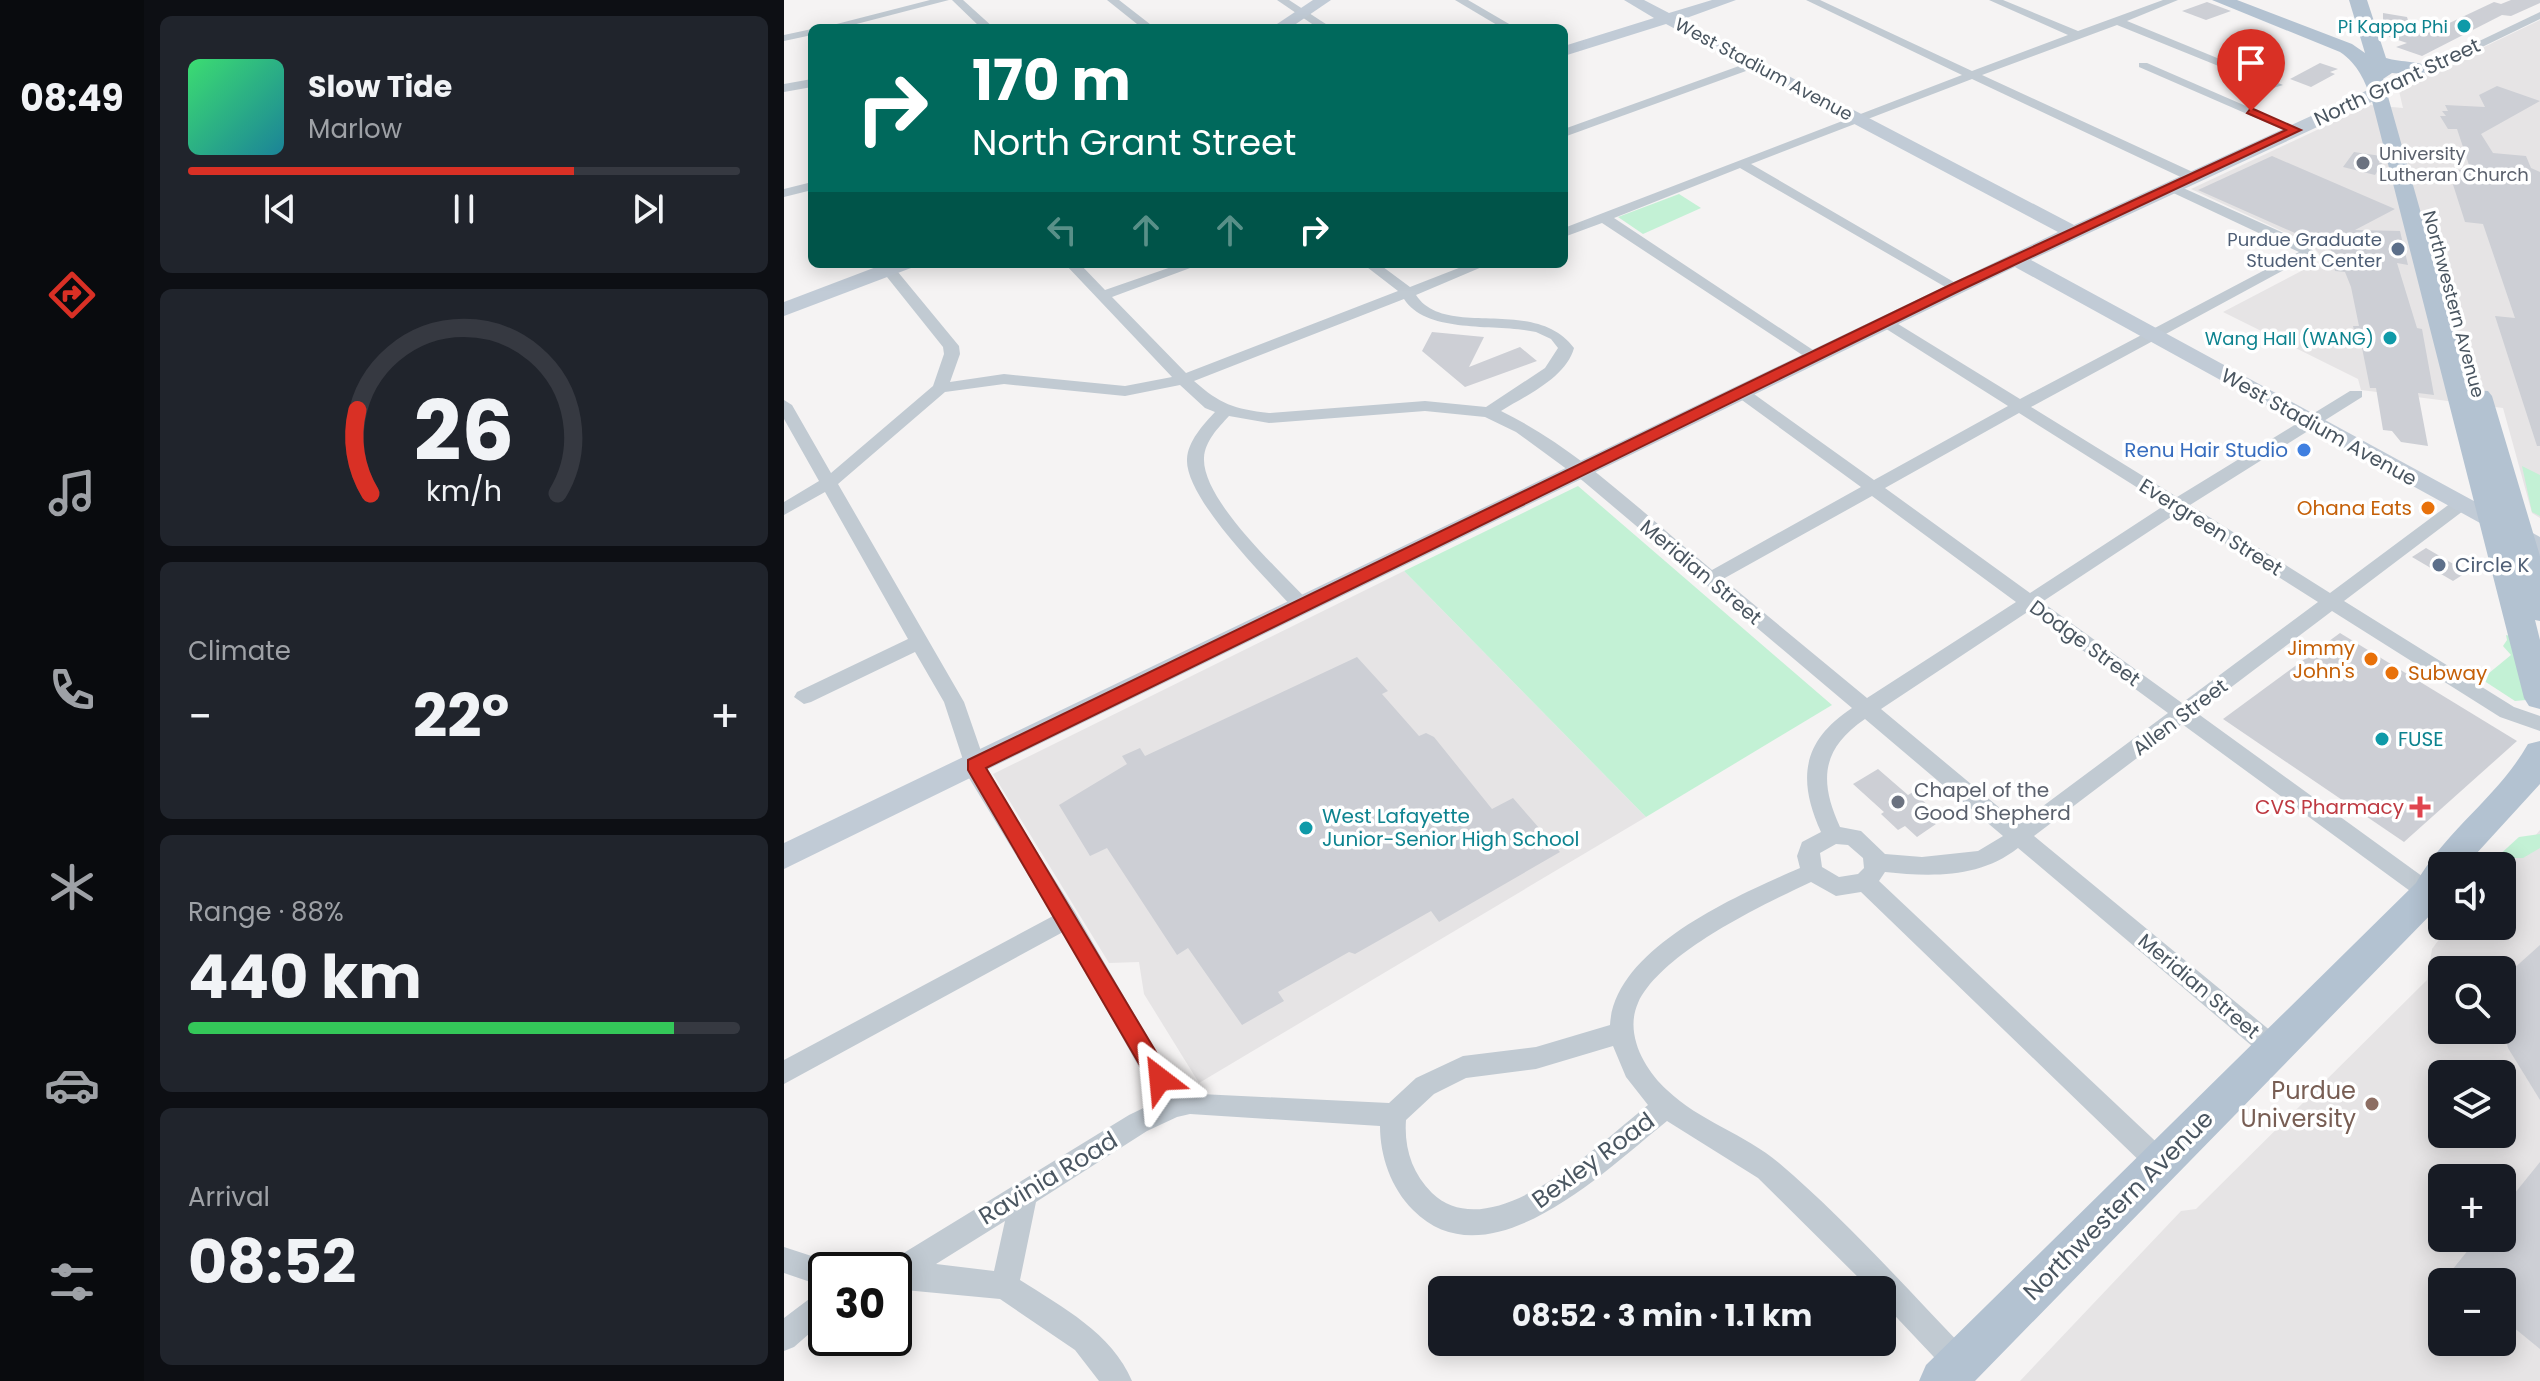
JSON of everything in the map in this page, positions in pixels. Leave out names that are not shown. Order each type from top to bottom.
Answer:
[{"type":"main road","points":[[2221,0],[2337,44],[2360,48],[2379,72]]},
{"type":"main road","name":"Northwestern Avenue","points":[[2358,0],[2379,72],[2491,521],[2540,698]]},
{"type":"main road","points":[[2337,44],[2379,72],[2425,70]]},
{"type":"main road","name":"Northwestern Avenue","points":[[2379,72],[2453,285],[2466,355],[2529,542],[2540,611]]},
{"type":"main road","name":"Northwestern Avenue","points":[[2456,852],[2514,795],[2540,753]]},
{"type":"main road","points":[[2486,852],[2540,798]]},
{"type":"main road","name":"Northwestern Avenue","points":[[1951,1372],[2428,898]]},
{"type":"street","points":[[844,24],[944,0]]},
{"type":"street","points":[[957,0],[984,24]]},
{"type":"street","points":[[1112,0],[1144,24]]},
{"type":"street","points":[[1282,0],[1320,24]]},
{"type":"street","points":[[1285,24],[1323,0]]},
{"type":"street","points":[[1460,0],[1503,24]]},
{"type":"street","name":"West Stadium Avenue","points":[[1632,0],[2073,232]]},
{"type":"street","points":[[1568,50],[1728,0]]},
{"type":"street","points":[[1811,0],[2192,177]]},
{"type":"street","points":[[1994,0],[2079,36]]},
{"type":"street","points":[[1568,232],[1856,118],[2173,0]]},
{"type":"street","name":"North Grant Street","points":[[784,857],[1954,288],[2295,130],[2379,72],[2425,70],[2540,15]]},
{"type":"street","points":[[2118,21],[2277,85]]},
{"type":"street","points":[[784,38],[808,33]]},
{"type":"street","points":[[2186,48],[2143,65],[2295,130]]},
{"type":"street","points":[[1568,132],[1753,65]]},
{"type":"street","points":[[784,88],[808,84]]},
{"type":"street","points":[[1740,163],[1954,288]]},
{"type":"street","points":[[784,193],[808,187]]},
{"type":"street","points":[[1709,579],[2150,334],[2308,251],[2172,187]]},
{"type":"street","points":[[2035,212],[2045,226],[2048,243]]},
{"type":"street","points":[[1604,218],[1813,357]]},
{"type":"street","name":"West Stadium Avenue","points":[[2015,259],[2529,542]]},
{"type":"street","points":[[784,310],[893,268]]},
{"type":"street","points":[[784,510],[829,483],[940,388],[952,354],[951,346],[897,268]]},
{"type":"street","name":"Meridian Street","points":[[1076,268],[1183,380],[1211,405],[1225,411],[1269,418],[1425,406],[1489,412],[1522,428],[1579,470],[2274,1049]]},
{"type":"street","points":[[1102,296],[1182,268]]},
{"type":"street","points":[[1375,268],[1408,292],[1412,302],[1427,314],[1537,328],[1555,334],[1563,342],[1566,348],[1558,364],[1489,412]]},
{"type":"street","points":[[940,388],[1004,379],[1125,391],[1183,380],[1471,268]]},
{"type":"street","name":"Evergreen Street","points":[[1885,322],[2507,712],[2540,724]]},
{"type":"street","name":"Dodge Street","points":[[1741,392],[2184,714],[2428,884]]},
{"type":"street","points":[[1833,835],[1819,805],[1814,784],[1817,764],[1835,732],[1865,707],[2177,505],[2356,394]]},
{"type":"street","points":[[784,405],[792,435],[829,483],[954,702],[975,765],[1174,1106]]},
{"type":"street","points":[[1225,411],[1200,441],[1196,470],[1208,496],[1302,606]]},
{"type":"street","name":"Allen Street","points":[[1870,872],[1970,865],[1995,854],[2461,504]]},
{"type":"street","points":[[804,697],[921,641]]},
{"type":"street","points":[[1833,835],[1862,841],[1874,854],[1870,872],[1836,887],[1812,872],[1808,856],[1810,848],[1833,835]]},
{"type":"street","points":[[1666,1106],[1647,1088],[1631,1064],[1623,1032],[1625,1004],[1639,980],[1740,905],[1812,872]]},
{"type":"street","points":[[1870,872],[2159,1162]]},
{"type":"street","points":[[784,1073],[1067,919]]},
{"type":"street","points":[[1394,1115],[1425,1086],[1463,1067],[1536,1058],[1623,1032]]},
{"type":"street","name":"Ravinia Road","points":[[912,1263],[1138,1123],[1174,1106],[1190,1103],[1394,1115]]},
{"type":"street","name":"Bexley Road","points":[[1394,1115],[1391,1138],[1399,1169],[1409,1187],[1428,1208],[1456,1221],[1474,1223],[1504,1219],[1535,1204],[1666,1106],[1749,1154],[1770,1172],[1951,1372]]},
{"type":"street","points":[[1005,1286],[1024,1193]]},
{"type":"street","points":[[784,1260],[808,1268]]},
{"type":"street","points":[[912,1277],[1005,1286],[1085,1340],[1117,1381]]},
{"type":"street","points":[[784,1337],[808,1316]]},
{"type":"shaded area","points":[[2540,20],[2540,518],[2532,513],[2503,408],[2361,390],[2358,379],[2223,312],[2309,267],[2319,254],[2312,245],[2191,189],[2370,105],[2403,108],[2399,91],[2405,85]]},
{"type":"shaded area","points":[[1404,571],[1646,817],[1199,1083],[1144,994],[1139,962],[1109,963],[993,774]]},
{"type":"shaded area","name":"Purdue University","points":[[2540,830],[2540,1381],[2020,1381],[2181,1211],[2196,1209],[2427,980],[2428,974],[2428,1044],[2516,1044],[2516,956],[2431,956],[2439,940],[2516,940],[2516,858]]},
{"type":"green space","points":[[1679,194],[1701,208],[1643,234],[1618,217]]},
{"type":"green space","points":[[2522,466],[2540,475],[2540,516],[2532,512]]},
{"type":"green space","points":[[1578,486],[1832,705],[1646,817],[1404,571]]},
{"type":"green space","points":[[2506,635],[2510,636],[2526,700],[2515,701],[2472,673],[2483,678],[2511,655],[2503,646]]},
{"type":"green space","points":[[2540,834],[2540,848],[2523,858],[2516,858],[2516,852],[2503,852],[2519,837]]},
{"type":"building","points":[[2511,0],[2540,0],[2540,3],[2511,16],[2502,15],[2422,56],[2396,47],[2407,43],[2389,37],[2383,19],[2383,13],[2407,17],[2411,30],[2424,35],[2494,2],[2501,4]]},
{"type":"building","points":[[2207,2],[2231,11],[2206,20],[2182,11]]},
{"type":"building","points":[[2320,63],[2338,69],[2330,72],[2335,74],[2311,87],[2290,79]]},
{"type":"building","points":[[2497,86],[2540,101],[2481,134],[2493,153],[2526,156],[2531,168],[2540,172],[2540,446],[2537,446],[2495,316],[2515,318],[2483,224],[2465,222],[2448,169],[2471,171],[2457,129],[2448,129],[2440,116],[2446,116],[2442,111],[2448,111],[2445,105],[2485,107],[2479,95]]},
{"type":"building","name":"University Lutheran Church","points":[[2354,152],[2381,156],[2379,163],[2382,163],[2375,175],[2343,167]]},
{"type":"building","points":[[2272,156],[2395,209],[2355,230],[2400,231],[2408,265],[2397,263],[2417,328],[2422,329],[2434,395],[2418,393],[2428,446],[2401,442],[2392,431],[2383,430],[2376,388],[2370,388],[2361,343],[2357,342],[2353,326],[2359,326],[2351,287],[2345,272],[2335,271],[2331,249],[2198,190]]},
{"type":"building","points":[[1432,332],[1484,337],[1469,367],[1520,347],[1537,361],[1465,387],[1422,351]]},
{"type":"building","name":"Circle K","points":[[2426,548],[2467,572],[2453,581],[2412,557]]},
{"type":"building","name":"FUSE","points":[[2340,633],[2517,741],[2404,842],[2223,719]]},
{"type":"building","name":"West Lafayette Junior-Senior High School","points":[[1357,657],[1388,691],[1382,694],[1419,736],[1426,733],[1434,737],[1492,809],[1513,798],[1560,852],[1439,922],[1431,911],[1355,954],[1349,952],[1278,992],[1284,1001],[1242,1025],[1188,948],[1177,955],[1107,848],[1090,856],[1059,805],[1127,764],[1122,756],[1140,748],[1145,756]]},
{"type":"building","name":"Chapel of the Good Shepherd","points":[[1878,769],[1908,795],[1913,792],[1931,808],[1923,813],[1936,824],[1917,837],[1905,826],[1898,830],[1881,814],[1884,812],[1853,784]]},
{"type":"building","points":[[2540,945],[2540,1100],[2507,1044],[2516,1044],[2516,967]]},
{"type":"building","points":[[2540,1162],[2540,1349],[2516,1329],[2516,1268],[2454,1268],[2467,1252],[2516,1252],[2516,1192]]},
{"type":"place","name":"Pi Kappa Phi","points":[[2464,26]]},
{"type":"place","name":"University Lutheran Church","points":[[2363,163]]},
{"type":"place","name":"Purdue Graduate Student Center","points":[[2398,249]]},
{"type":"place","name":"Wang Hall (WANG)","points":[[2390,338]]},
{"type":"place","name":"Renu Hair Studio","points":[[2304,450]]},
{"type":"place","name":"Ohana Eats","points":[[2428,508]]},
{"type":"place","name":"Circle K","points":[[2439,565]]},
{"type":"place","name":"Jimmy John's","points":[[2371,659]]},
{"type":"place","name":"Subway","points":[[2392,673]]},
{"type":"place","name":"FUSE","points":[[2382,739]]},
{"type":"place","name":"Chapel of the Good Shepherd","points":[[1898,802]]},
{"type":"place","name":"CVS Pharmacy","points":[[2420,807]]},
{"type":"place","name":"West Lafayette Junior-Senior High School","points":[[1306,828]]},
{"type":"place","name":"Purdue University","points":[[2372,1104]]},
{"type":"route","points":[[1160,1079],[975,765],[1954,288],[2295,130],[2251,111]]}]
